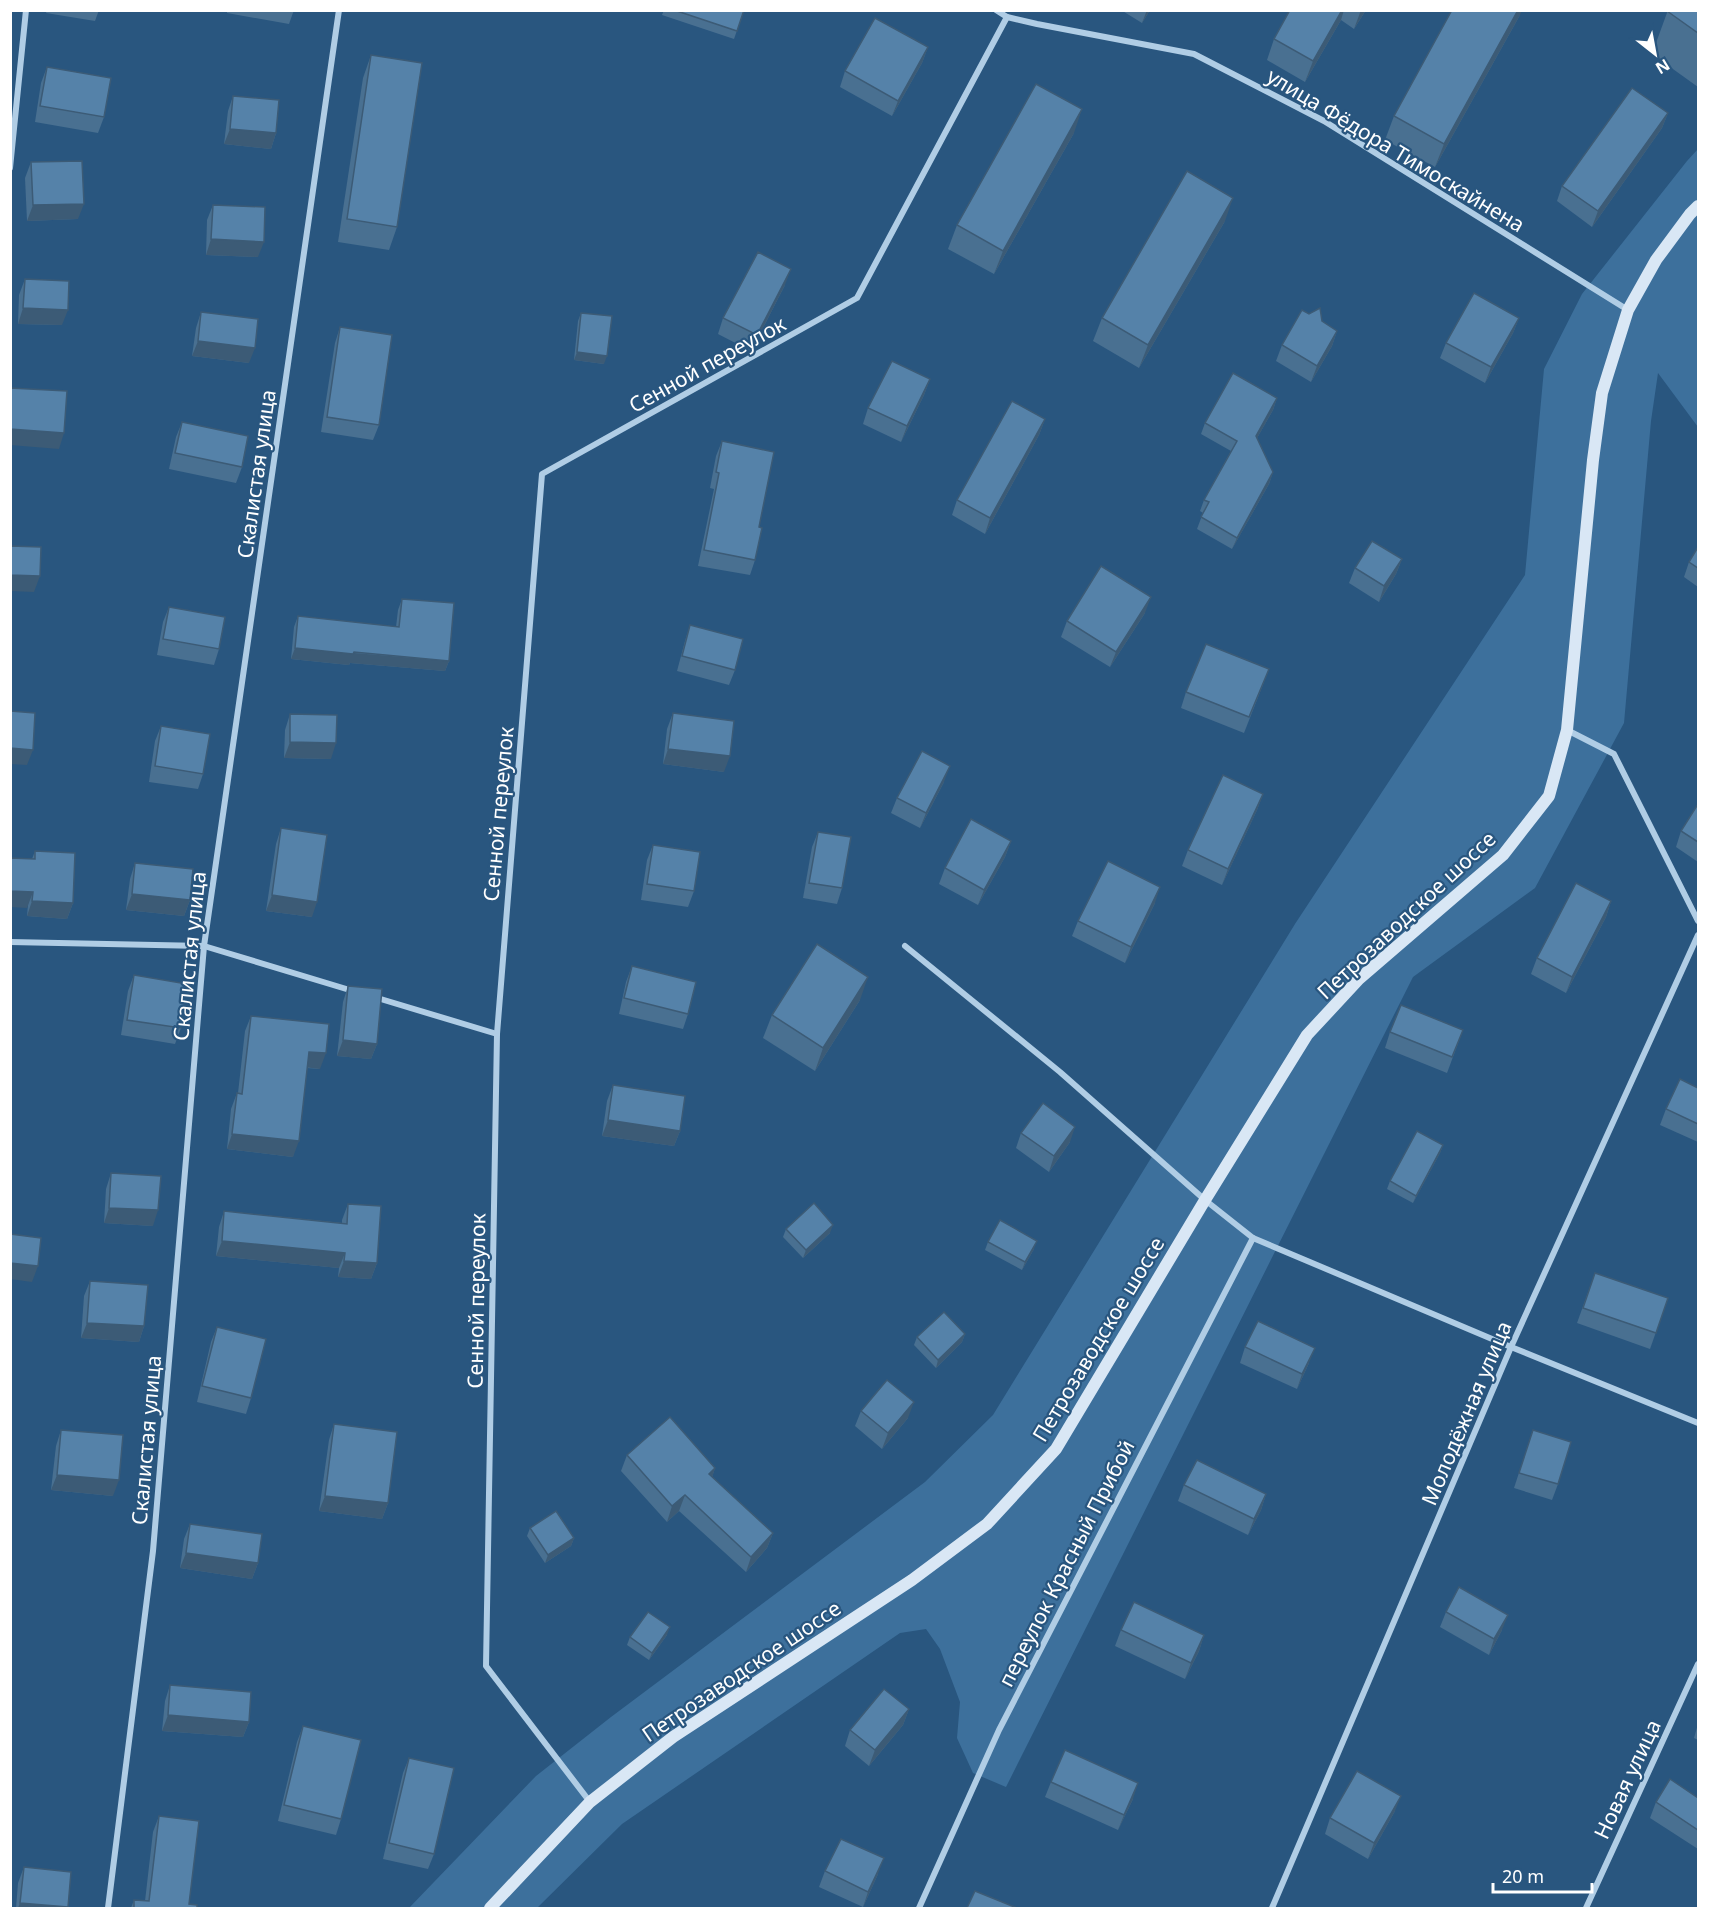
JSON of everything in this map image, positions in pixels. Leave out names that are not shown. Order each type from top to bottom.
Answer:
[{"type":"main road","name":"Петрозаводское шоссе","points":[[490,1908],[590,1802],[673,1737],[912,1580],[987,1524],[1056,1449],[1307,1035],[1359,979],[1503,855],[1549,796],[1568,730],[1593,460],[1602,393],[1628,310],[1656,260],[1698,206]]},
{"type":"street","points":[[10,168],[26,10]]},
{"type":"street","name":"Скалистая улица","points":[[108,1908],[153,1551],[204,946],[339,10]]},
{"type":"street","name":"улица Фёдора Тимоскайнена","points":[[996,10],[1007,17],[1194,54],[1324,121],[1628,310]]},
{"type":"street","name":"Сенной переулок","points":[[590,1802],[486,1666],[497,1034],[542,474],[857,298],[1007,17]]},
{"type":"street","points":[[1568,730],[1614,754],[1698,921]]},
{"type":"street","name":"Молодёжная улица","points":[[1272,1908],[1511,1347],[1698,935]]},
{"type":"street","points":[[10,942],[204,946],[497,1034]]},
{"type":"street","points":[[905,946],[1060,1072],[1206,1200],[1253,1238],[1698,1423]]},
{"type":"street","name":"переулок Красный Прибой","points":[[919,1908],[999,1730],[1253,1238]]},
{"type":"street","name":"Новая улица","points":[[1586,1908],[1698,1664]]},
{"type":"shaded area","points":[[1698,149],[1698,427],[1658,373],[1651,421],[1624,723],[1535,888],[1413,977],[1006,1787],[973,1773],[957,1738],[960,1702],[940,1649],[926,1629],[900,1633],[622,1824],[537,1908],[409,1908],[536,1776],[611,1717],[925,1482],[993,1415],[1295,924],[1525,575],[1544,369],[1582,294]]},
{"type":"building","points":[[674,10],[744,10],[737,31]]},
{"type":"building","points":[[1290,10],[1342,10],[1313,61],[1274,39]]},
{"type":"building","points":[[1452,10],[1518,10],[1444,144],[1394,116]]},
{"type":"building","points":[[1698,10],[1698,33],[1667,11]]},
{"type":"building","points":[[875,18],[928,47],[898,101],[845,71]]},
{"type":"building","points":[[371,55],[422,63],[397,227],[347,219]]},
{"type":"building","points":[[47,67],[111,78],[104,117],[40,106]]},
{"type":"building","points":[[1036,84],[1082,109],[1003,251],[957,225]]},
{"type":"building","points":[[1632,88],[1668,113],[1598,211],[1562,186]]},
{"type":"building","points":[[233,96],[279,100],[276,133],[230,129]]},
{"type":"building","points":[[82,161],[84,204],[33,205],[31,162]]},
{"type":"building","points":[[1187,171],[1233,198],[1148,345],[1102,318]]},
{"type":"building","points":[[213,205],[265,207],[264,242],[211,239]]},
{"type":"building","points":[[758,252],[791,269],[757,335],[723,318]]},
{"type":"building","points":[[25,279],[69,281],[68,310],[23,308]]},
{"type":"building","points":[[1474,293],[1519,318],[1491,367],[1446,343]]},
{"type":"building","points":[[1320,308],[1322,321],[1337,331],[1317,366],[1282,345],[1302,310],[1309,314]]},
{"type":"building","points":[[201,312],[258,319],[255,348],[198,341]]},
{"type":"building","points":[[581,313],[612,316],[607,356],[577,352]]},
{"type":"building","points":[[340,327],[392,335],[379,425],[327,417]]},
{"type":"building","points":[[892,361],[930,379],[907,426],[868,408]]},
{"type":"building","points":[[1233,373],[1277,398],[1256,436],[1273,472],[1237,538],[1201,517],[1209,502],[1204,500],[1237,441],[1205,423]]},
{"type":"building","points":[[10,388],[67,391],[64,433],[10,429]]},
{"type":"building","points":[[1012,401],[1045,419],[990,518],[957,500]]},
{"type":"building","points":[[182,422],[248,436],[242,467],[175,453]]},
{"type":"building","points":[[722,441],[774,452],[755,560],[704,550],[719,473],[716,472]]},
{"type":"building","points":[[1372,541],[1402,559],[1384,586],[1355,568]]},
{"type":"building","points":[[10,546],[41,547],[40,576],[10,575]]},
{"type":"building","points":[[1698,547],[1698,568],[1689,562]]},
{"type":"building","points":[[1101,566],[1151,597],[1116,652],[1067,621]]},
{"type":"building","points":[[402,599],[454,603],[449,661],[295,648],[298,616],[399,627]]},
{"type":"building","points":[[169,607],[225,617],[219,649],[163,639]]},
{"type":"building","points":[[690,625],[743,639],[735,670],[682,656]]},
{"type":"building","points":[[1206,644],[1269,669],[1249,717],[1186,692]]},
{"type":"building","points":[[10,711],[35,713],[33,750],[10,748]]},
{"type":"building","points":[[673,713],[734,721],[730,756],[668,749]]},
{"type":"building","points":[[290,714],[337,715],[336,743],[290,742]]},
{"type":"building","points":[[161,726],[210,734],[203,774],[155,766]]},
{"type":"building","points":[[922,751],[950,766],[926,813],[897,798]]},
{"type":"building","points":[[1223,775],[1263,794],[1228,869],[1188,850]]},
{"type":"building","points":[[1698,804],[1698,842],[1681,831]]},
{"type":"building","points":[[971,819],[1011,841],[984,890],[945,868]]},
{"type":"building","points":[[281,828],[327,835],[317,902],[272,895]]},
{"type":"building","points":[[818,832],[851,837],[842,888],[809,883]]},
{"type":"building","points":[[653,845],[700,852],[694,891],[647,884]]},
{"type":"building","points":[[35,851],[75,853],[73,903],[32,901],[33,892],[10,891],[10,858],[35,859]]},
{"type":"building","points":[[1108,861],[1160,887],[1131,947],[1078,921]]},
{"type":"building","points":[[135,863],[193,869],[190,900],[132,894]]},
{"type":"building","points":[[1576,883],[1611,901],[1572,977],[1537,958]]},
{"type":"building","points":[[817,944],[868,977],[823,1048],[772,1015]]},
{"type":"building","points":[[632,966],[696,982],[688,1014],[624,998]]},
{"type":"building","points":[[134,975],[187,984],[181,1028],[127,1020]]},
{"type":"building","points":[[348,986],[382,989],[377,1044],[343,1040]]},
{"type":"building","points":[[1401,1005],[1463,1030],[1452,1057],[1390,1032]]},
{"type":"building","points":[[251,1016],[329,1024],[326,1053],[309,1052],[299,1141],[232,1134],[237,1093],[242,1094]]},
{"type":"building","points":[[1680,1079],[1698,1088],[1698,1124],[1666,1109]]},
{"type":"building","points":[[613,1085],[685,1096],[680,1131],[608,1120]]},
{"type":"building","points":[[1043,1103],[1075,1127],[1054,1156],[1021,1133]]},
{"type":"building","points":[[1417,1131],[1443,1145],[1416,1196],[1390,1181]]},
{"type":"building","points":[[111,1173],[161,1176],[158,1210],[109,1208]]},
{"type":"building","points":[[814,1203],[833,1225],[806,1250],[786,1229]]},
{"type":"building","points":[[348,1204],[381,1206],[377,1263],[344,1261],[345,1253],[222,1241],[224,1211],[347,1224]]},
{"type":"building","points":[[1000,1220],[1037,1241],[1025,1262],[988,1242]]},
{"type":"building","points":[[10,1234],[41,1238],[38,1266],[10,1263]]},
{"type":"building","points":[[1595,1273],[1668,1298],[1656,1333],[1583,1308]]},
{"type":"building","points":[[90,1281],[148,1285],[144,1326],[87,1323]]},
{"type":"building","points":[[944,1312],[965,1334],[938,1360],[917,1337]]},
{"type":"building","points":[[1258,1321],[1315,1348],[1302,1374],[1245,1347]]},
{"type":"building","points":[[217,1327],[266,1339],[251,1398],[202,1386]]},
{"type":"building","points":[[887,1380],[914,1402],[888,1433],[861,1411]]},
{"type":"building","points":[[670,1417],[715,1468],[709,1474],[773,1533],[751,1557],[685,1495],[672,1506],[627,1455]]},
{"type":"building","points":[[334,1424],[397,1432],[388,1503],[325,1496]]},
{"type":"building","points":[[61,1430],[123,1435],[119,1480],[57,1475]]},
{"type":"building","points":[[1533,1430],[1571,1442],[1558,1484],[1519,1473]]},
{"type":"building","points":[[1197,1460],[1266,1494],[1254,1519],[1184,1485]]},
{"type":"building","points":[[556,1511],[574,1538],[548,1555],[530,1528]]},
{"type":"building","points":[[190,1524],[262,1534],[258,1563],[186,1553]]},
{"type":"building","points":[[1459,1587],[1508,1615],[1494,1639],[1446,1612]]},
{"type":"building","points":[[1134,1602],[1204,1635],[1191,1663],[1121,1630]]},
{"type":"building","points":[[648,1612],[670,1627],[652,1653],[630,1637]]},
{"type":"building","points":[[170,1685],[251,1692],[249,1722],[168,1715]]},
{"type":"building","points":[[884,1689],[909,1709],[875,1750],[850,1730]]},
{"type":"building","points":[[303,1726],[361,1740],[341,1819],[284,1805]]},
{"type":"building","points":[[1065,1750],[1138,1783],[1124,1815],[1051,1782]]},
{"type":"building","points":[[409,1758],[454,1768],[434,1854],[389,1843]]},
{"type":"building","points":[[1357,1771],[1401,1796],[1374,1843],[1330,1818]]},
{"type":"building","points":[[1670,1779],[1698,1798],[1698,1830],[1656,1802]]},
{"type":"building","points":[[159,1816],[199,1821],[189,1904],[197,1905],[197,1908],[134,1908],[134,1900],[149,1901]]},
{"type":"building","points":[[841,1839],[884,1858],[868,1892],[825,1871]]},
{"type":"building","points":[[24,1867],[71,1872],[68,1907],[20,1903]]},
{"type":"building","points":[[975,1891],[1017,1908],[967,1908]]}]
